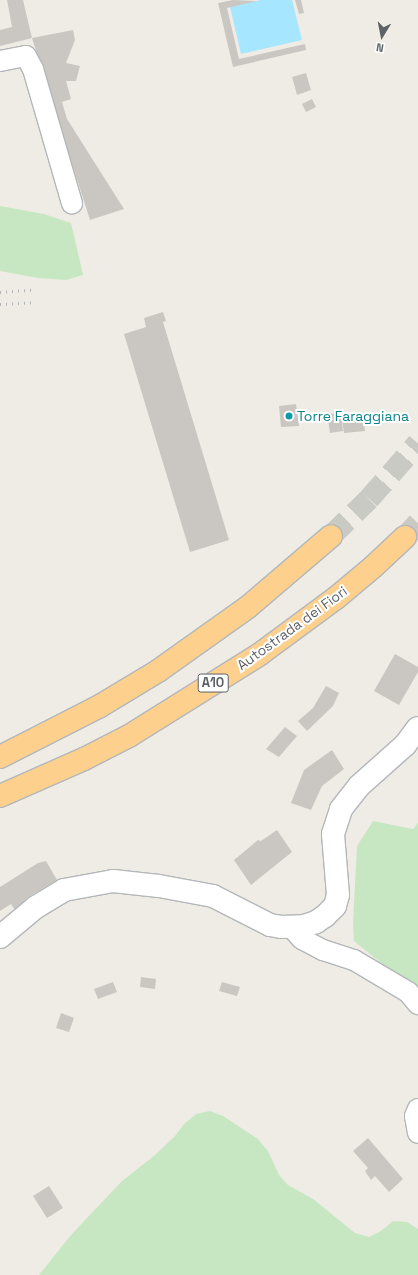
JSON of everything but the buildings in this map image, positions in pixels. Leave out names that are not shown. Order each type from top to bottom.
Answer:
[{"type":"highway","points":[[0,757],[94,710],[158,671],[248,606],[331,536]]},
{"type":"highway","name":"Autostrada dei Fiori","points":[[0,796],[84,759],[129,736],[260,654],[336,598],[373,567],[404,537]]},
{"type":"street","points":[[0,61],[26,56],[33,69],[72,203]]},
{"type":"street","points":[[0,937],[36,907],[64,890],[113,881],[159,886],[213,896],[270,925],[292,928],[316,922],[325,916],[335,906],[338,895],[333,834],[341,809],[359,786],[406,745],[418,728]]},
{"type":"street","points":[[292,928],[302,939],[323,950],[354,960],[408,992],[418,1004]]},
{"type":"street","points":[[418,1109],[415,1116],[418,1133]]},
{"type":"green space","points":[[0,206],[44,214],[71,223],[83,275],[66,280],[38,278],[0,271]]},
{"type":"green space","points":[[373,821],[413,829],[418,823],[418,993],[354,941],[353,923],[357,846]]},
{"type":"green space","points":[[210,1111],[223,1116],[258,1139],[268,1151],[279,1175],[288,1185],[313,1199],[355,1233],[369,1237],[381,1231],[393,1221],[407,1222],[418,1229],[418,1275],[39,1275],[71,1235],[121,1182],[155,1155],[175,1136],[184,1124],[196,1114]]},
{"type":"water","points":[[261,0],[292,0],[302,40],[241,54],[230,7]]},
{"type":"tunnel","points":[[331,536],[369,499],[418,443]]},
{"type":"tunnel","points":[[405,537],[418,523]]},
{"type":"railway","points":[[0,292],[32,290]]},
{"type":"railway","points":[[0,304],[35,302]]},
{"type":"place","name":"Torre Faraggiana","points":[[289,416]]}]
